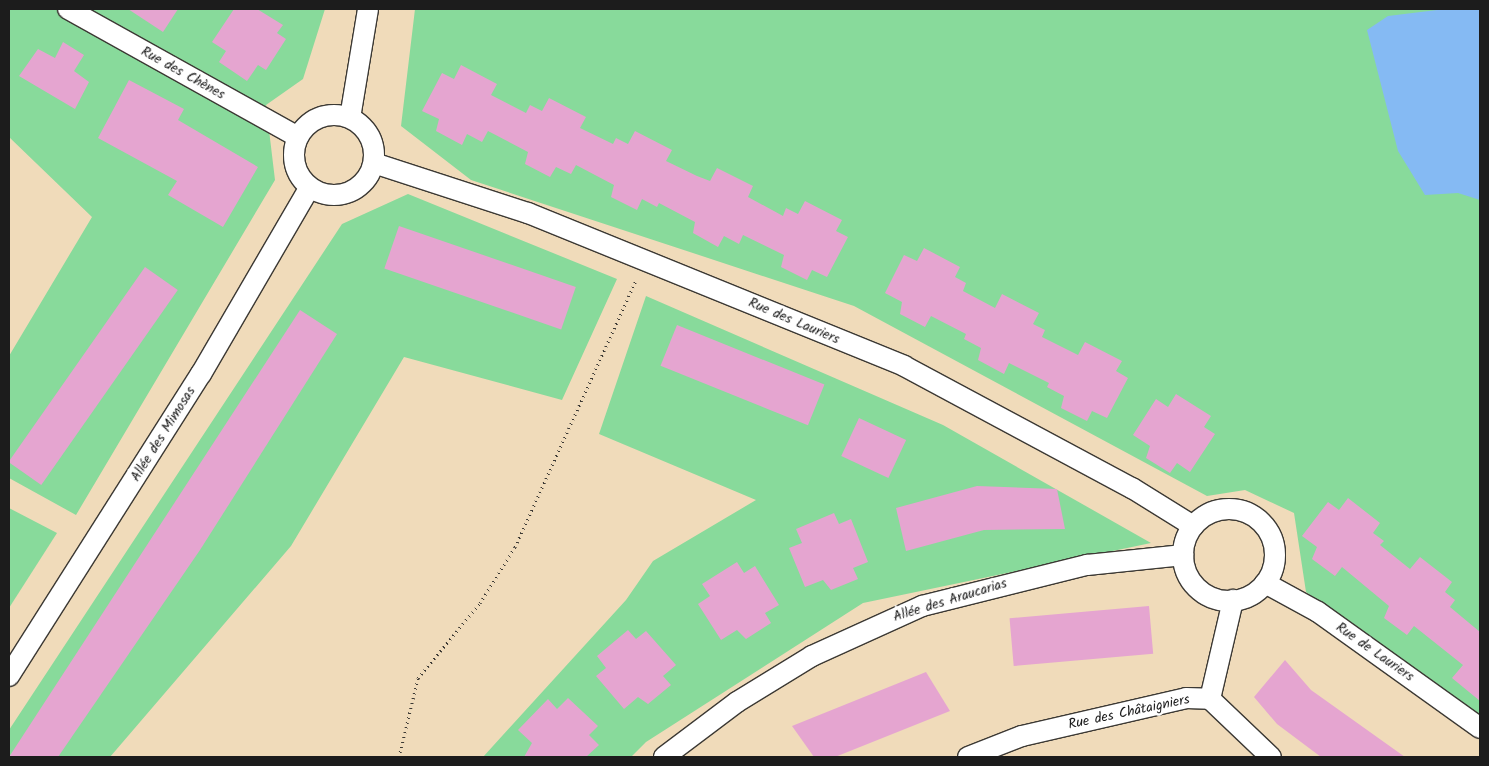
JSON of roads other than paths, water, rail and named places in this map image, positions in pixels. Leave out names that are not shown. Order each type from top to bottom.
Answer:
[{"type":"street","name":"Rue des Chènes","points":[[68,9],[298,137]]},
{"type":"street","points":[[350,118],[368,9]]},
{"type":"street","points":[[322,116],[350,118],[369,134],[374,162],[363,184],[347,193],[328,195],[310,187],[295,164],[298,137],[322,116]]},
{"type":"street","name":"Rue des Lauriers","points":[[374,162],[646,259],[904,366],[1132,488],[1193,526]]},
{"type":"street","name":"Allée des Mimosas","points":[[9,676],[201,374],[310,187]]},
{"type":"street","points":[[1226,509],[1241,510],[1260,521],[1272,540],[1275,555],[1265,583],[1251,595],[1233,600],[1200,591],[1188,575],[1183,555],[1193,526],[1211,513],[1226,509]]},
{"type":"street","name":"Allée des Araucarias","points":[[664,757],[737,702],[812,656],[914,609],[1035,575],[1183,555]]},
{"type":"street","name":"Rue de Lauriers","points":[[1265,583],[1318,612],[1480,728]]},
{"type":"street","points":[[1210,698],[1233,600]]},
{"type":"street","name":"Rue des Châtaigniers","points":[[968,757],[1022,736],[1083,721],[1170,701],[1210,698],[1271,757]]},
{"type":"water","points":[[1445,9],[1480,9],[1480,200],[1458,193],[1425,195],[1398,151],[1367,30],[1388,16]]}]
